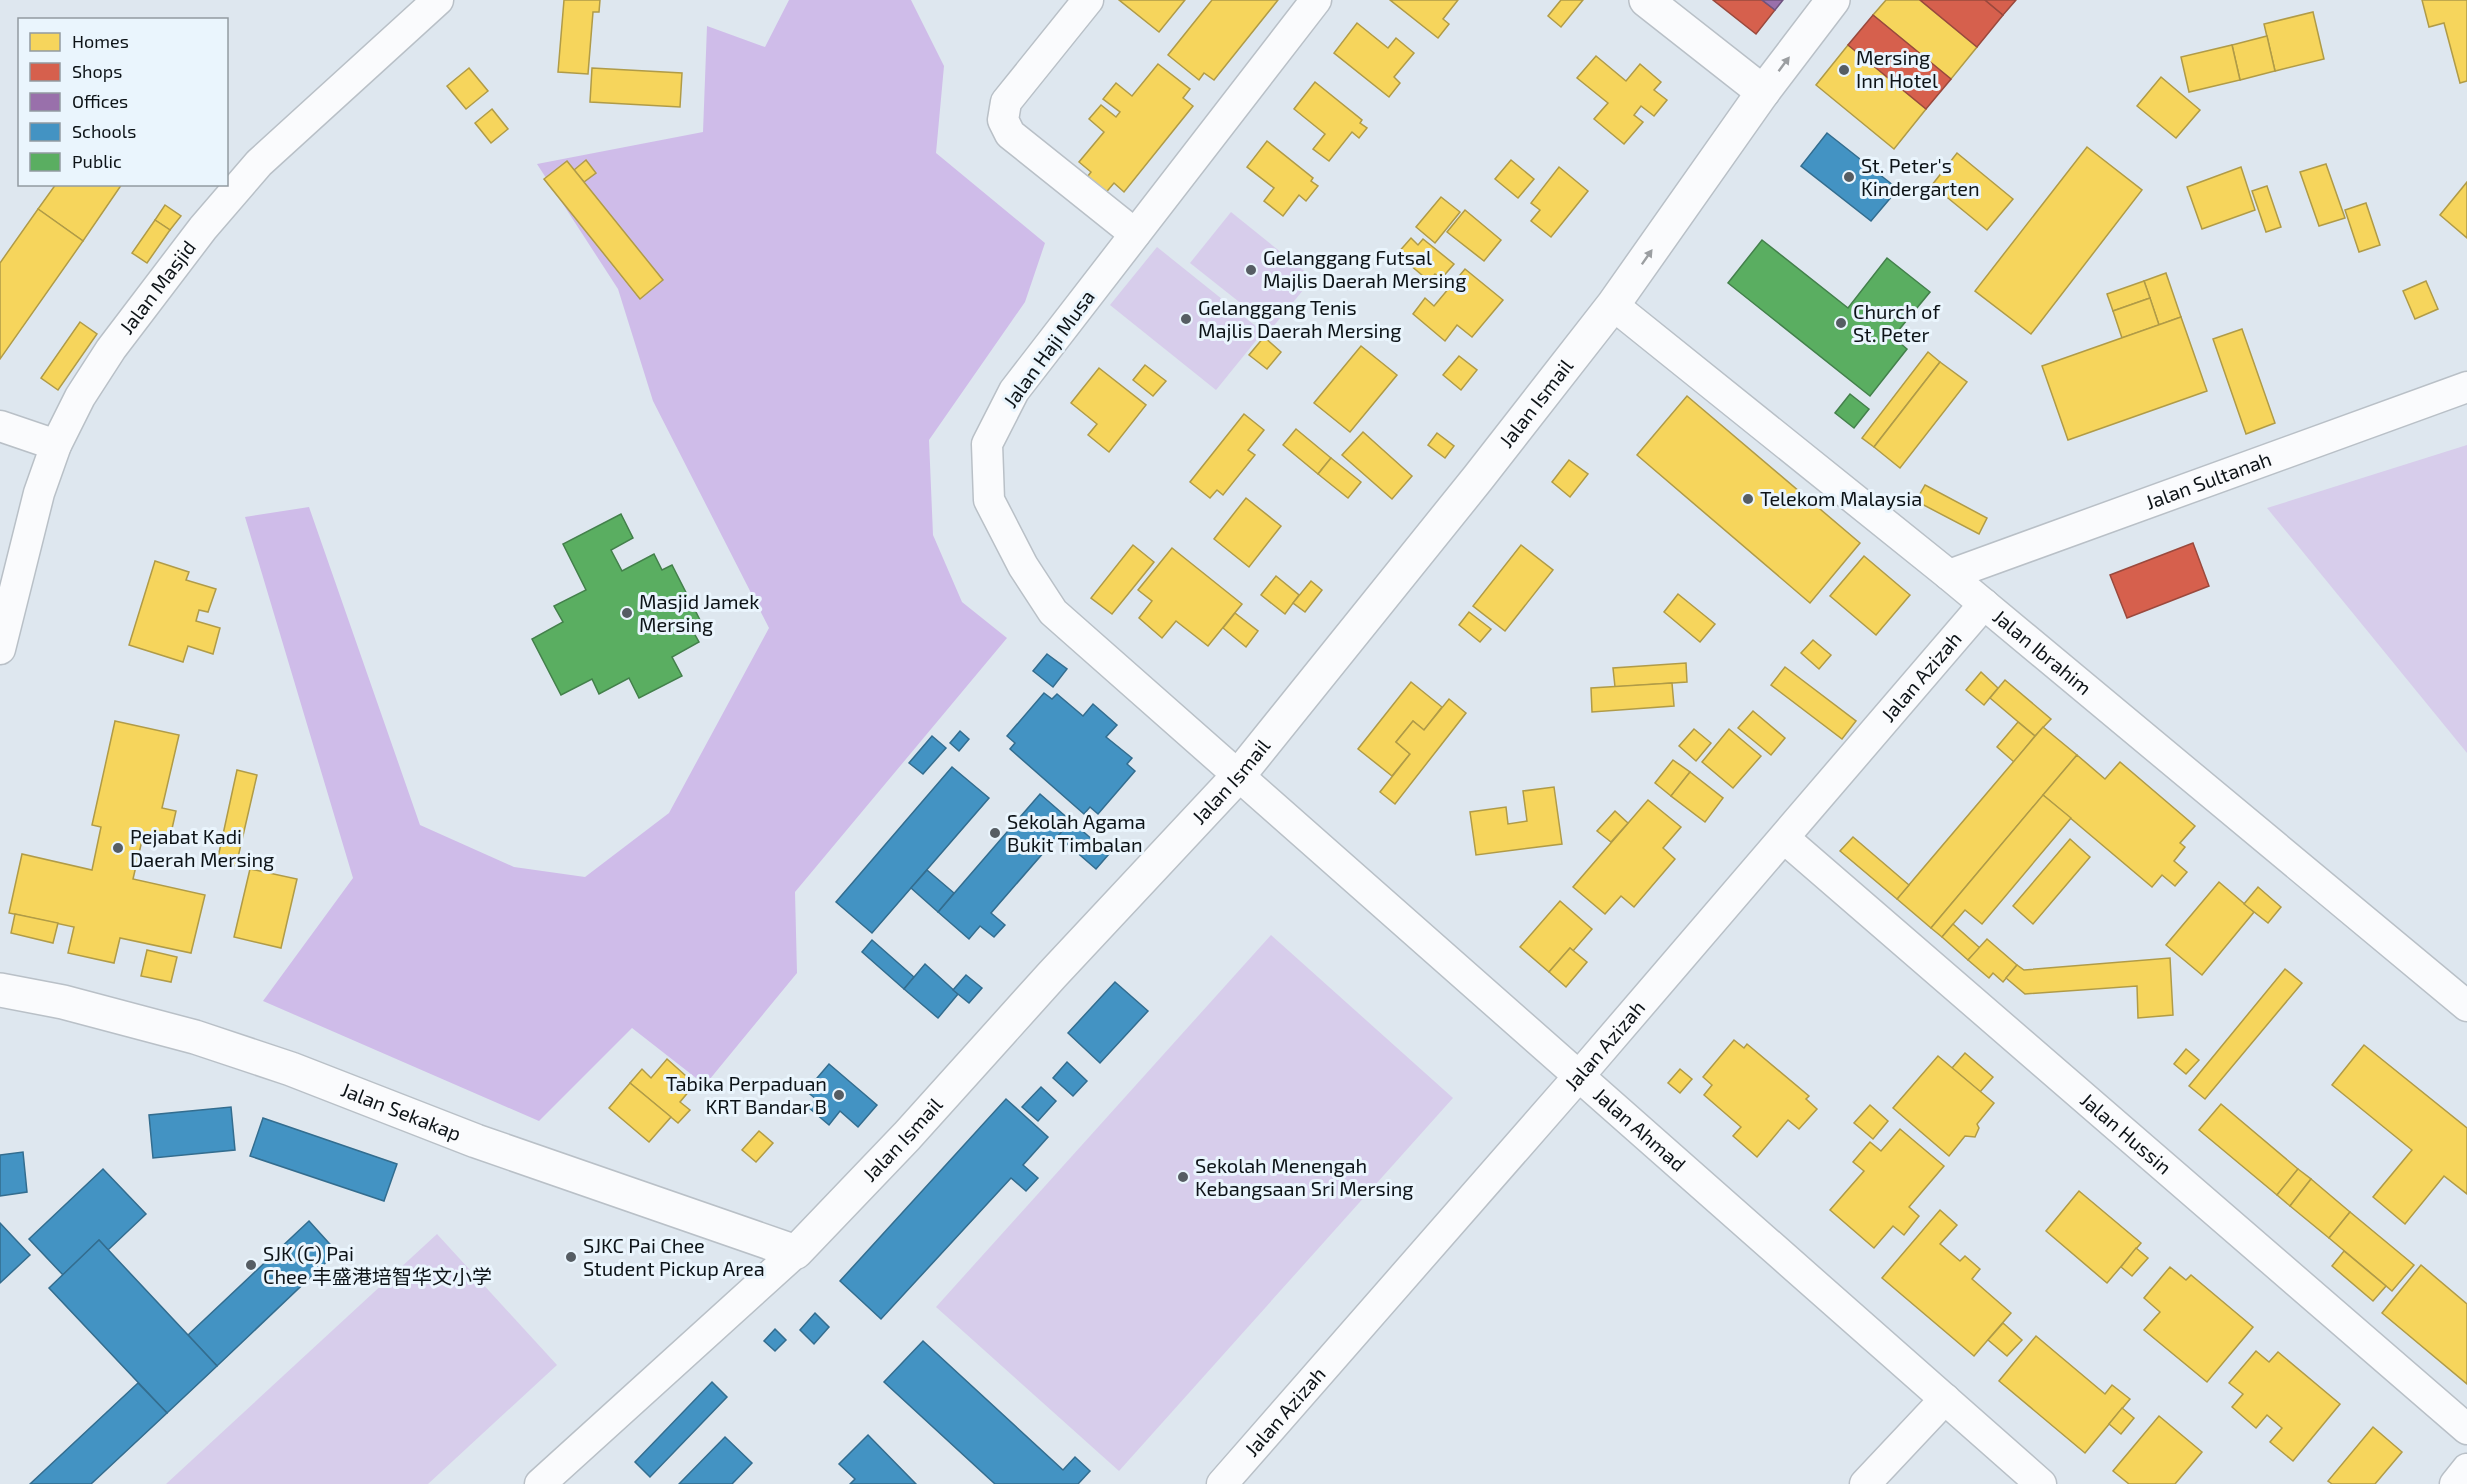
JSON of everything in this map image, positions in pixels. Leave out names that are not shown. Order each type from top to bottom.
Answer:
[{"type":"street","name":"Jalan Masjid","points":[[0,649],[39,492],[56,446],[80,397],[111,349],[203,228],[259,163],[438,0]]},
{"type":"street","points":[[1088,0],[1006,102],[1003,120],[1010,134],[1135,234]]},
{"type":"street","name":"Jalan Haji Musa","points":[[1239,775],[1053,612],[1023,566],[989,500],[987,444],[1014,391],[1316,0]]},
{"type":"street","points":[[1646,0],[1763,92]]},
{"type":"street","name":"Jalan Ismail","points":[[540,1484],[796,1252],[907,1136],[1052,975],[1239,775],[1471,487],[1613,305],[1763,92],[1833,0]]},
{"type":"street","name":"Jalan Ibrahim","points":[[1613,305],[1949,575],[2467,1006]]},
{"type":"street","name":"Jalan Sultanah","points":[[1949,575],[2467,387]]},
{"type":"street","points":[[0,426],[56,446]]},
{"type":"street","name":"Jalan Azizah","points":[[1222,1484],[1579,1076],[1984,604]]},
{"type":"street","name":"Jalan Ahmad","points":[[1239,775],[2041,1484]]},
{"type":"street","name":"Jalan Hussin","points":[[1784,838],[2467,1429]]},
{"type":"street","name":"Jalan Sekakap","points":[[0,990],[63,1002],[195,1037],[291,1070],[476,1141],[796,1252]]},
{"type":"street","points":[[1865,1484],[1945,1400]]},
{"type":"street","points":[[2455,1484],[2467,1469]]},
{"type":"shaded area","points":[[789,0],[911,0],[944,66],[936,153],[1045,243],[1025,302],[929,440],[933,535],[962,602],[1007,638],[795,892],[797,973],[705,1085],[632,1028],[539,1121],[263,1001],[353,878],[245,517],[309,507],[420,825],[514,867],[585,877],[669,813],[769,628],[653,401],[618,289],[537,164],[703,132],[707,26],[765,47]]},
{"type":"shaded area","name":"Gelanggang Futsal Majlis Daerah Mersing","points":[[1231,212],[1313,278],[1272,328],[1190,263]]},
{"type":"shaded area","name":"Gelanggang Tenis Majlis Daerah Mersing","points":[[1157,247],[1263,332],[1216,390],[1110,305]]},
{"type":"shaded area","points":[[2467,445],[2467,753],[2267,508]]},
{"type":"shaded area","points":[[1271,935],[1453,1098],[1119,1471],[936,1307]]},
{"type":"shaded area","points":[[437,1234],[557,1365],[428,1484],[166,1484]]},
{"type":"building: Homes","points":[[564,0],[600,0],[599,12],[593,12],[588,74],[558,72]]},
{"type":"building: Homes","points":[[1119,0],[1185,0],[1159,32]]},
{"type":"building: Homes","points":[[1212,0],[1278,0],[1214,80],[1204,73],[1199,80],[1168,55]]},
{"type":"building: Homes","points":[[1390,0],[1458,0],[1443,19],[1449,24],[1438,38]]},
{"type":"building: Homes","points":[[1561,0],[1583,0],[1561,27],[1548,16]]},
{"type":"building: Homes","points":[[1886,0],[1920,0],[1977,47],[1951,79],[1873,15]]},
{"type":"building: Homes","points":[[2422,0],[2467,0],[2467,81],[2460,83],[2444,23],[2429,27]]},
{"type":"building: Homes","points":[[2313,12],[2324,59],[2275,71],[2264,24]]},
{"type":"building: Homes","points":[[1357,23],[1388,48],[1396,38],[1414,53],[1394,77],[1400,83],[1389,97],[1334,53]]},
{"type":"building: Homes","points":[[2267,36],[2275,71],[2240,80],[2232,45]]},
{"type":"building: Homes","points":[[1848,45],[1926,109],[1894,149],[1816,85]]},
{"type":"building: Homes","points":[[2232,45],[2240,80],[2189,92],[2181,57]]},
{"type":"building: Homes","points":[[1596,56],[1626,81],[1640,64],[1661,82],[1654,90],[1667,100],[1654,116],[1641,106],[1634,115],[1643,122],[1624,144],[1594,119],[1608,103],[1577,78]]},
{"type":"building: Homes","points":[[1158,64],[1190,89],[1183,98],[1193,106],[1124,192],[1114,183],[1103,196],[1084,181],[1091,172],[1079,162],[1104,132],[1089,119],[1101,105],[1116,117],[1120,112],[1103,99],[1116,83],[1132,96]]},
{"type":"building: Homes","points":[[469,68],[488,91],[466,109],[447,86]]},
{"type":"building: Homes","points":[[592,68],[682,73],[680,107],[590,102]]},
{"type":"building: Homes","points":[[2161,77],[2200,110],[2176,138],[2137,106]]},
{"type":"building: Homes","points":[[1315,82],[1362,120],[1360,123],[1367,128],[1359,138],[1352,132],[1329,161],[1313,149],[1325,134],[1294,109]]},
{"type":"building: Homes","points":[[492,109],[508,129],[491,143],[475,123]]},
{"type":"building: Homes","points":[[1267,141],[1313,178],[1311,181],[1318,186],[1306,201],[1299,195],[1283,216],[1264,201],[1274,188],[1247,167]]},
{"type":"building: Homes","points":[[2087,147],[2142,190],[2031,334],[1975,291]]},
{"type":"building: Homes","points":[[1957,153],[2013,199],[1987,230],[1932,185]]},
{"type":"building: Homes","points":[[586,160],[596,173],[584,182],[574,170]]},
{"type":"building: Homes","points":[[1511,160],[1534,179],[1518,198],[1495,179]]},
{"type":"building: Homes","points":[[567,161],[663,280],[640,299],[544,179]]},
{"type":"building: Homes","points":[[2326,164],[2345,218],[2319,226],[2300,172]]},
{"type":"building: Homes","points":[[1559,167],[1588,191],[1551,237],[1531,221],[1540,210],[1531,203]]},
{"type":"building: Homes","points":[[2241,167],[2255,210],[2202,229],[2187,187]]},
{"type":"building: Homes","points":[[2467,182],[2467,238],[2440,215]]},
{"type":"building: Homes","points":[[55,186],[121,186],[83,241],[38,209]]},
{"type":"building: Homes","points":[[2267,186],[2281,227],[2266,232],[2252,191]]},
{"type":"building: Homes","points":[[1441,197],[1460,212],[1435,243],[1416,227]]},
{"type":"building: Homes","points":[[2366,203],[2380,245],[2359,252],[2345,210]]},
{"type":"building: Homes","points":[[165,205],[181,216],[170,230],[155,220]]},
{"type":"building: Homes","points":[[38,209],[83,241],[0,359],[0,263]]},
{"type":"building: Homes","points":[[1465,210],[1501,240],[1484,261],[1447,232]]},
{"type":"building: Homes","points":[[155,220],[170,230],[147,263],[132,253]]},
{"type":"building: Homes","points":[[1411,238],[1418,245],[1423,239],[1454,264],[1441,279],[1435,274],[1429,281],[1397,254]]},
{"type":"building: Homes","points":[[1465,269],[1503,300],[1472,337],[1457,325],[1445,341],[1413,314],[1425,298],[1434,306]]},
{"type":"building: Homes","points":[[2166,273],[2181,317],[2159,325],[2144,281]]},
{"type":"building: Homes","points":[[2144,281],[2150,298],[2113,311],[2107,294]]},
{"type":"building: Homes","points":[[2426,281],[2438,309],[2415,319],[2403,291]]},
{"type":"building: Homes","points":[[2150,298],[2159,325],[2122,338],[2113,311]]},
{"type":"building: Homes","points":[[2181,317],[2207,391],[2068,440],[2042,366]]},
{"type":"building: Homes","points":[[80,322],[97,334],[58,390],[41,378]]},
{"type":"building: Homes","points":[[2242,329],[2275,423],[2246,434],[2213,339]]},
{"type":"building: Homes","points":[[1264,337],[1281,352],[1267,369],[1249,355]]},
{"type":"building: Homes","points":[[1361,346],[1397,375],[1350,432],[1314,403]]},
{"type":"building: Homes","points":[[1928,352],[1940,362],[1874,447],[1862,438]]},
{"type":"building: Homes","points":[[1459,356],[1477,370],[1461,390],[1443,375]]},
{"type":"building: Homes","points":[[1940,362],[1967,382],[1900,468],[1874,447]]},
{"type":"building: Homes","points":[[1145,365],[1166,381],[1153,396],[1133,380]]},
{"type":"building: Homes","points":[[1099,368],[1146,405],[1109,452],[1088,435],[1097,424],[1071,403]]},
{"type":"building: Homes","name":"Telekom Malaysia","points":[[1687,396],[1860,543],[1810,603],[1637,455]]},
{"type":"building: Homes","points":[[1244,414],[1264,430],[1248,450],[1255,455],[1223,495],[1217,490],[1210,498],[1190,482]]},
{"type":"building: Homes","points":[[1296,429],[1331,458],[1318,474],[1283,445]]},
{"type":"building: Homes","points":[[1363,432],[1412,476],[1392,499],[1342,455]]},
{"type":"building: Homes","points":[[1437,433],[1454,446],[1445,458],[1428,445]]},
{"type":"building: Homes","points":[[1331,458],[1361,482],[1348,498],[1318,474]]},
{"type":"building: Homes","points":[[1569,460],[1588,474],[1570,497],[1552,482]]},
{"type":"building: Homes","points":[[1925,485],[1987,518],[1979,534],[1916,501]]},
{"type":"building: Homes","points":[[1246,498],[1281,526],[1249,567],[1214,539]]},
{"type":"building: Homes","points":[[1133,545],[1154,562],[1112,614],[1091,598]]},
{"type":"building: Homes","points":[[1521,545],[1553,570],[1505,631],[1473,606]]},
{"type":"building: Homes","points":[[1172,548],[1242,604],[1208,646],[1176,621],[1162,638],[1139,618],[1152,601],[1138,590]]},
{"type":"building: Homes","points":[[1864,556],[1910,595],[1876,635],[1830,596]]},
{"type":"building: Homes","points":[[155,561],[189,572],[186,580],[216,589],[208,612],[199,610],[196,621],[220,628],[213,654],[188,646],[183,662],[129,645]]},
{"type":"building: Homes","points":[[1276,576],[1299,595],[1285,614],[1261,595]]},
{"type":"building: Homes","points":[[1311,581],[1322,590],[1305,612],[1293,603]]},
{"type":"building: Homes","points":[[1678,594],[1715,624],[1700,642],[1664,612]]},
{"type":"building: Homes","points":[[1469,612],[1491,629],[1480,642],[1459,625]]},
{"type":"building: Homes","points":[[1235,613],[1258,631],[1246,647],[1223,628]]},
{"type":"building: Homes","points":[[1813,640],[1831,655],[1819,669],[1801,653]]},
{"type":"building: Homes","points":[[1686,663],[1687,682],[1615,687],[1613,668]]},
{"type":"building: Homes","points":[[1785,667],[1856,721],[1842,739],[1771,685]]},
{"type":"building: Homes","points":[[1981,672],[1998,688],[1984,705],[1966,690]]},
{"type":"building: Homes","points":[[2005,680],[2051,719],[2035,736],[1990,698]]},
{"type":"building: Homes","points":[[1411,682],[1442,707],[1424,730],[1413,721],[1396,742],[1410,754],[1392,776],[1358,749]]},
{"type":"building: Homes","points":[[1672,683],[1674,706],[1592,712],[1591,688]]},
{"type":"building: Homes","points":[[1449,699],[1466,713],[1395,804],[1380,792],[1410,754],[1396,742],[1413,721],[1424,730]]},
{"type":"building: Homes","points":[[1753,711],[1785,738],[1771,755],[1738,728]]},
{"type":"building: Homes","name":"Pejabat Kadi Daerah Mersing","points":[[115,721],[179,735],[162,808],[176,811],[169,842],[143,836],[133,879],[205,895],[191,953],[120,938],[114,963],[68,953],[74,927],[9,913],[22,854],[92,870],[101,827],[92,825]]},
{"type":"building: Homes","points":[[2018,722],[2035,736],[2014,762],[1997,747]]},
{"type":"building: Homes","points":[[2043,727],[2077,755],[1931,928],[1897,899]]},
{"type":"building: Homes","points":[[1694,729],[1711,743],[1696,761],[1679,746]]},
{"type":"building: Homes","points":[[1729,729],[1761,756],[1733,788],[1702,762]]},
{"type":"building: Homes","points":[[2077,755],[2105,779],[2120,762],[2195,826],[2180,843],[2185,847],[2174,861],[2187,872],[2175,886],[2162,875],[2152,887],[2043,795]]},
{"type":"building: Homes","points":[[1673,760],[1690,772],[1671,796],[1655,783]]},
{"type":"building: Homes","points":[[237,770],[257,775],[236,866],[217,862]]},
{"type":"building: Homes","points":[[1690,772],[1723,798],[1705,822],[1671,796]]},
{"type":"building: Homes","points":[[1554,787],[1562,844],[1476,855],[1470,812],[1506,807],[1508,824],[1527,821],[1523,791]]},
{"type":"building: Homes","points":[[2043,795],[2071,818],[1982,924],[1965,910],[1942,937],[1931,928]]},
{"type":"building: Homes","points":[[1648,800],[1681,827],[1663,848],[1675,859],[1634,907],[1621,896],[1605,914],[1573,887]]},
{"type":"building: Homes","points":[[1615,811],[1628,823],[1611,842],[1597,831]]},
{"type":"building: Homes","points":[[1853,837],[1909,885],[1897,899],[1840,851]]},
{"type":"building: Homes","points":[[2070,839],[2090,857],[2033,924],[2013,906]]},
{"type":"building: Homes","points":[[250,869],[297,879],[281,948],[234,937]]},
{"type":"building: Homes","points":[[2219,882],[2254,912],[2202,975],[2166,945]]},
{"type":"building: Homes","points":[[2258,887],[2281,907],[2268,923],[2244,904]]},
{"type":"building: Homes","points":[[1560,901],[1592,929],[1573,951],[1570,948],[1549,972],[1520,947]]},
{"type":"building: Homes","points":[[15,914],[58,923],[53,943],[11,933]]},
{"type":"building: Homes","points":[[1953,924],[1980,948],[1968,960],[1942,937]]},
{"type":"building: Homes","points":[[1987,939],[2017,965],[2003,982],[1993,973],[1989,978],[1968,960]]},
{"type":"building: Homes","points":[[1570,948],[1587,962],[1566,987],[1549,972]]},
{"type":"building: Homes","points":[[147,950],[177,957],[171,982],[141,976]]},
{"type":"building: Homes","points":[[2170,958],[2173,1015],[2138,1018],[2137,986],[2025,994],[2006,978],[2017,965],[2024,970]]},
{"type":"building: Homes","points":[[2285,969],[2302,983],[2205,1099],[2189,1086]]},
{"type":"building: Homes","points":[[1734,1040],[1744,1048],[1747,1044],[1809,1096],[1806,1099],[1817,1109],[1799,1129],[1788,1120],[1757,1157],[1733,1136],[1741,1127],[1704,1095],[1712,1085],[1703,1077]]},
{"type":"building: Homes","points":[[2364,1045],[2467,1128],[2467,1194],[2444,1176],[2405,1224],[2373,1197],[2412,1150],[2332,1085]]},
{"type":"building: Homes","points":[[2186,1049],[2199,1060],[2186,1074],[2174,1064]]},
{"type":"building: Homes","points":[[1965,1053],[1993,1077],[1980,1092],[1952,1068]]},
{"type":"building: Homes","points":[[1938,1056],[1994,1103],[1977,1124],[1979,1128],[1975,1137],[1965,1136],[1949,1156],[1893,1108]]},
{"type":"building: Homes","points":[[667,1059],[695,1084],[680,1102],[690,1110],[678,1123],[630,1083],[642,1069],[651,1078]]},
{"type":"building: Homes","points":[[1680,1069],[1692,1079],[1680,1093],[1668,1083]]},
{"type":"building: Homes","points":[[630,1083],[671,1117],[649,1142],[609,1108]]},
{"type":"building: Homes","points":[[2221,1104],[2298,1169],[2277,1195],[2199,1130]]},
{"type":"building: Homes","points":[[1870,1105],[1888,1121],[1873,1139],[1854,1123]]},
{"type":"building: Homes","points":[[1900,1129],[1944,1166],[1909,1207],[1919,1216],[1904,1235],[1893,1226],[1874,1248],[1830,1210],[1864,1171],[1853,1162],[1870,1142],[1881,1151]]},
{"type":"building: Homes","points":[[759,1131],[773,1143],[756,1162],[742,1150]]},
{"type":"building: Homes","points":[[2298,1169],[2311,1179],[2290,1206],[2277,1195]]},
{"type":"building: Homes","points":[[2311,1179],[2350,1212],[2329,1238],[2290,1206]]},
{"type":"building: Homes","points":[[2079,1191],[2141,1243],[2107,1283],[2046,1231]]},
{"type":"building: Homes","points":[[1940,1210],[1957,1225],[1940,1244],[1960,1261],[1965,1256],[1980,1269],[1972,1279],[2011,1313],[1974,1356],[1882,1278]]},
{"type":"building: Homes","points":[[2350,1212],[2414,1265],[2392,1291],[2329,1238]]},
{"type":"building: Homes","points":[[2136,1248],[2148,1258],[2132,1276],[2121,1267]]},
{"type":"building: Homes","points":[[2344,1251],[2386,1286],[2373,1301],[2332,1266]]},
{"type":"building: Homes","points":[[2421,1265],[2467,1304],[2467,1384],[2382,1313]]},
{"type":"building: Homes","points":[[2170,1267],[2186,1280],[2191,1275],[2253,1327],[2207,1382],[2144,1330],[2160,1312],[2144,1298]]},
{"type":"building: Homes","points":[[2003,1323],[2022,1340],[2007,1356],[1988,1340]]},
{"type":"building: Homes","points":[[2036,1336],[2105,1394],[2112,1385],[2130,1399],[2085,1453],[1999,1381]]},
{"type":"building: Homes","points":[[2256,1351],[2269,1362],[2278,1352],[2340,1404],[2293,1461],[2270,1442],[2282,1428],[2267,1415],[2256,1428],[2232,1407],[2243,1394],[2229,1383]]},
{"type":"building: Homes","points":[[2122,1408],[2134,1418],[2121,1434],[2109,1424]]},
{"type":"building: Homes","points":[[2159,1416],[2202,1452],[2175,1484],[2129,1484],[2113,1471]]},
{"type":"building: Homes","points":[[2373,1427],[2402,1452],[2375,1484],[2332,1484],[2328,1481]]},
{"type":"building: Shops","points":[[1713,0],[1762,0],[1775,10],[1756,34]]},
{"type":"building: Shops","points":[[1920,0],[1985,0],[2003,15],[1977,47]]},
{"type":"building: Shops","points":[[1985,0],[2016,0],[2003,15]]},
{"type":"building: Shops","points":[[1873,15],[1951,79],[1926,109],[1848,45]]},
{"type":"building: Shops","points":[[2193,543],[2209,586],[2127,618],[2110,575]]},
{"type":"building: Offices","points":[[1762,0],[1783,0],[1775,10]]},
{"type":"building: Schools","name":"St. Peter's Kindergarten","points":[[1827,133],[1898,189],[1871,221],[1801,166]]},
{"type":"building: Schools","points":[[1047,654],[1067,669],[1053,687],[1033,671]]},
{"type":"building: Schools","points":[[1044,693],[1052,699],[1057,694],[1083,716],[1093,704],[1117,725],[1106,737],[1132,758],[1127,764],[1135,771],[1098,814],[1090,807],[1084,814],[1010,749],[1015,743],[1007,736]]},
{"type":"building: Schools","points":[[960,731],[969,739],[959,751],[950,743]]},
{"type":"building: Schools","points":[[932,736],[946,748],[923,774],[909,763]]},
{"type":"building: Schools","points":[[952,767],[989,798],[872,933],[836,902]]},
{"type":"building: Schools","points":[[1040,794],[1071,821],[991,913],[1005,925],[994,937],[980,926],[969,939],[938,912]]},
{"type":"building: Schools","points":[[1071,821],[1109,854],[1096,869],[1058,836]]},
{"type":"building: Schools","points":[[927,870],[954,893],[938,912],[911,888]]},
{"type":"building: Schools","points":[[872,940],[914,977],[904,989],[862,952]]},
{"type":"building: Schools","points":[[925,964],[958,994],[938,1018],[904,989]]},
{"type":"building: Schools","points":[[966,975],[982,988],[969,1003],[953,990]]},
{"type":"building: Schools","points":[[1115,982],[1148,1011],[1100,1063],[1068,1033]]},
{"type":"building: Schools","points":[[1067,1062],[1087,1081],[1073,1096],[1053,1078]]},
{"type":"building: Schools","points":[[829,1064],[877,1105],[858,1127],[840,1111],[829,1125],[809,1108],[816,1099],[806,1091]]},
{"type":"building: Schools","points":[[1041,1087],[1056,1101],[1038,1121],[1022,1107]]},
{"type":"building: Schools","points":[[1006,1099],[1048,1137],[1023,1165],[1038,1178],[1026,1191],[1011,1178],[881,1319],[840,1281]]},
{"type":"building: Schools","points":[[231,1107],[235,1150],[153,1158],[149,1115]]},
{"type":"building: Schools","points":[[263,1118],[397,1164],[384,1201],[250,1156]]},
{"type":"building: Schools","points":[[23,1152],[27,1192],[0,1196],[0,1155]]},
{"type":"building: Schools","points":[[103,1169],[146,1214],[108,1250],[99,1240],[63,1275],[29,1239]]},
{"type":"building: Schools","points":[[309,1221],[337,1252],[217,1366],[188,1335]]},
{"type":"building: Schools","points":[[0,1223],[30,1255],[0,1283]]},
{"type":"building: Schools","points":[[99,1240],[217,1366],[167,1413],[49,1288]]},
{"type":"building: Schools","points":[[815,1313],[829,1327],[814,1344],[800,1330]]},
{"type":"building: Schools","points":[[775,1329],[786,1340],[775,1351],[764,1341]]},
{"type":"building: Schools","points":[[923,1341],[1063,1470],[1075,1457],[1090,1471],[1078,1484],[995,1484],[884,1382]]},
{"type":"building: Schools","points":[[712,1382],[727,1397],[650,1477],[635,1462]]},
{"type":"building: Schools","points":[[138,1383],[167,1413],[91,1484],[30,1484]]},
{"type":"building: Schools","points":[[868,1435],[916,1484],[850,1484],[855,1479],[839,1464]]},
{"type":"building: Schools","points":[[725,1437],[752,1463],[732,1484],[679,1484]]},
{"type":"building: Public","name":"Church of St. Peter","points":[[1762,240],[1848,308],[1887,258],[1930,292],[1893,337],[1907,349],[1870,396],[1728,283]]},
{"type":"building: Public","points":[[1850,394],[1869,409],[1854,428],[1835,413]]},
{"type":"building: Public","name":"Masjid Jamek Mersing","points":[[621,514],[633,538],[611,550],[622,571],[654,554],[662,570],[672,565],[700,620],[690,626],[699,642],[672,657],[682,676],[639,698],[629,678],[599,694],[592,679],[561,695],[532,639],[563,622],[554,606],[586,590],[563,544]]},
{"type":"place","name":"Mersing Inn Hotel","points":[[1844,70]]},
{"type":"place","name":"St. Peter's Kindergarten","points":[[1849,177]]},
{"type":"place","name":"Gelanggang Futsal Majlis Daerah Mersing","points":[[1251,270]]},
{"type":"place","name":"Gelanggang Tenis Majlis Daerah Mersing","points":[[1186,319]]},
{"type":"place","name":"Church of St. Peter","points":[[1841,323]]},
{"type":"place","name":"Telekom Malaysia","points":[[1748,499]]},
{"type":"place","name":"Masjid Jamek Mersing","points":[[627,613]]},
{"type":"place","name":"Sekolah Agama Bukit Timbalan","points":[[995,833]]},
{"type":"place","name":"Pejabat Kadi Daerah Mersing","points":[[118,848]]},
{"type":"place","name":"Tabika Perpaduan KRT Bandar B","points":[[839,1095]]},
{"type":"place","name":"Sekolah Menengah Kebangsaan Sri Mersing","points":[[1183,1177]]},
{"type":"place","name":"SJKC Pai Chee Student Pickup Area","points":[[571,1257]]},
{"type":"place","name":"SJK (C) Pai Chee 丰盛港培智华文小学","points":[[251,1265]]}]
